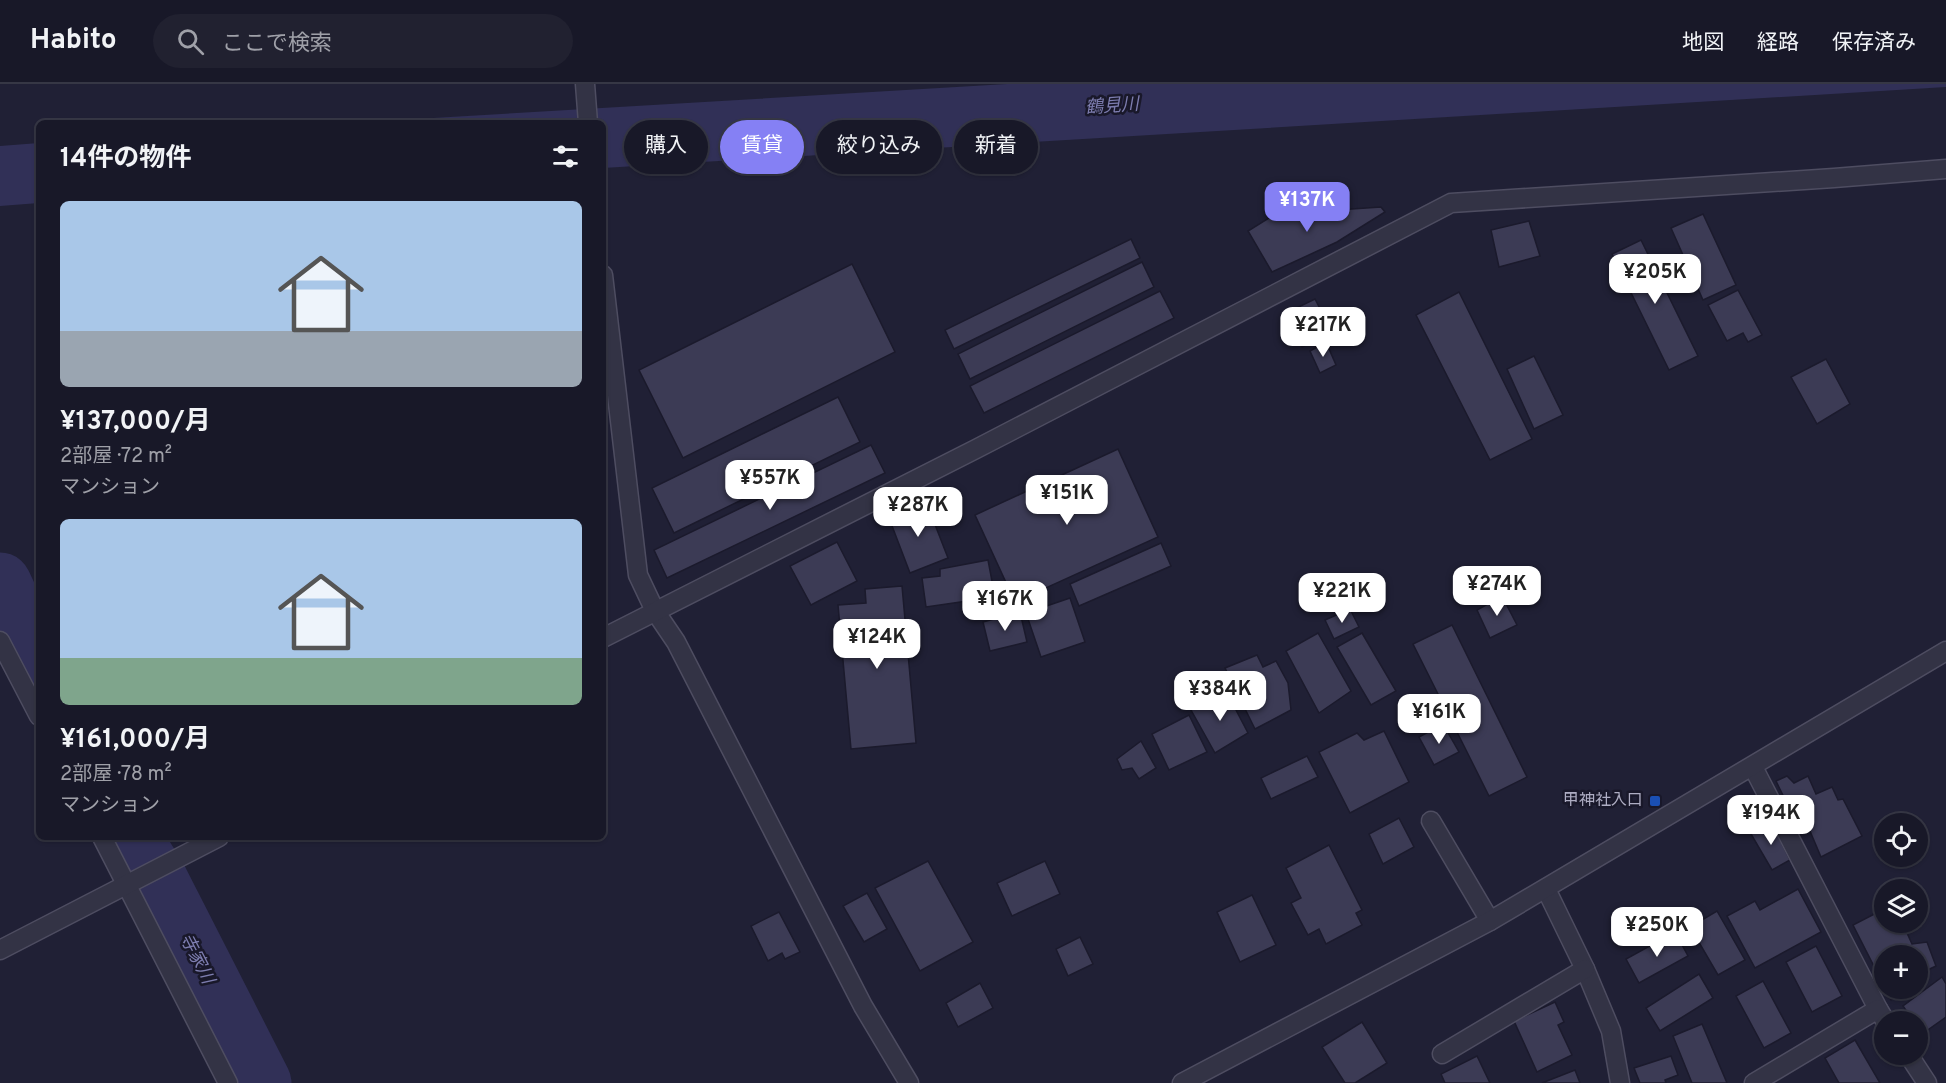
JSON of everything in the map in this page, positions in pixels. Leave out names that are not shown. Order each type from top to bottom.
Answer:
[{"type":"street","points":[[585,84],[588,120]]},
{"type":"street","points":[[606,636],[1451,203],[1946,169]]},
{"type":"street","points":[[606,301],[638,575],[655,611],[676,642],[862,1006],[909,1083]]},
{"type":"street","points":[[0,642],[36,710]]},
{"type":"street","points":[[1182,1083],[1490,921],[1946,651]]},
{"type":"street","points":[[1753,767],[1880,1011]]},
{"type":"street","points":[[1431,820],[1490,921]]},
{"type":"street","points":[[104,840],[132,881],[228,1083]]},
{"type":"street","points":[[0,950],[213,840]]},
{"type":"street","points":[[1546,889],[1585,969],[1611,1031],[1620,1083]]},
{"type":"street","points":[[1442,1054],[1585,969]]},
{"type":"street","points":[[1754,1083],[1874,1019]]},
{"type":"street","points":[[1916,1065],[1928,1083]]},
{"type":"water","name":"鶴見川","points":[[1007,84],[1946,84],[1946,87],[1038,142],[1038,120],[954,120],[954,147],[942,148],[942,120],[816,120],[816,155],[804,156],[804,120],[720,120],[720,161],[708,162],[708,120],[624,120],[624,167],[606,168],[606,120],[399,120]]},
{"type":"water","points":[[36,143],[36,203],[0,206],[0,146]]},
{"type":"building","points":[[1381,207],[1385,212],[1337,242],[1272,272],[1248,231],[1277,213],[1282,218],[1293,213]]},
{"type":"building","points":[[1703,214],[1736,285],[1703,300],[1671,228]]},
{"type":"building","points":[[1529,221],[1540,256],[1499,267],[1491,230]]},
{"type":"building","points":[[1131,239],[1140,258],[954,349],[945,330]]},
{"type":"building","points":[[1641,240],[1698,356],[1669,370],[1612,254]]},
{"type":"building","points":[[1142,262],[1154,287],[970,379],[958,354]]},
{"type":"building","points":[[852,264],[895,352],[683,458],[639,370]]},
{"type":"building","points":[[1738,290],[1762,335],[1748,342],[1743,333],[1727,341],[1708,305]]},
{"type":"building","points":[[1160,291],[1174,318],[984,413],[970,386]]},
{"type":"building","points":[[1459,292],[1532,439],[1490,460],[1416,315]]},
{"type":"building","points":[[1315,299],[1332,332],[1302,347],[1286,313]]},
{"type":"building","points":[[1326,342],[1336,365],[1320,373],[1310,351]]},
{"type":"building","points":[[1534,356],[1563,415],[1534,429],[1507,369]]},
{"type":"building","points":[[1826,359],[1850,404],[1817,424],[1791,377]]},
{"type":"building","points":[[838,397],[860,442],[674,533],[652,488]]},
{"type":"building","points":[[871,445],[885,473],[667,578],[654,550]]},
{"type":"building","points":[[1118,449],[1158,537],[1015,602],[975,515]]},
{"type":"building","points":[[927,504],[948,558],[910,573],[889,518]]},
{"type":"building","points":[[837,542],[857,581],[811,605],[790,566]]},
{"type":"building","points":[[1161,543],[1171,566],[1079,606],[1070,584]]},
{"type":"building","points":[[988,560],[995,597],[926,607],[922,578],[940,576],[940,569]]},
{"type":"building","points":[[902,586],[916,743],[851,749],[838,605],[866,603],[865,589]]},
{"type":"building","points":[[1502,596],[1517,625],[1490,638],[1477,610]]},
{"type":"building","points":[[1070,598],[1085,642],[1041,657],[1026,613]]},
{"type":"building","points":[[1350,609],[1359,627],[1334,639],[1325,620]]},
{"type":"building","points":[[1020,612],[1027,642],[990,651],[983,622]]},
{"type":"building","points":[[1452,625],[1527,777],[1489,796],[1413,644]]},
{"type":"building","points":[[1318,633],[1351,691],[1319,713],[1286,651]]},
{"type":"building","points":[[1362,633],[1396,691],[1371,705],[1337,647]]},
{"type":"building","points":[[1257,655],[1263,667],[1276,661],[1288,683],[1291,710],[1255,729],[1225,668]]},
{"type":"building","points":[[1226,691],[1248,733],[1215,753],[1191,710]]},
{"type":"building","points":[[1189,715],[1207,752],[1169,770],[1152,734]]},
{"type":"building","points":[[1443,724],[1459,752],[1434,765],[1419,737]]},
{"type":"building","points":[[1384,731],[1409,782],[1350,813],[1319,752],[1357,733],[1364,740]]},
{"type":"building","points":[[1141,741],[1156,768],[1139,779],[1132,768],[1122,770],[1117,759]]},
{"type":"building","points":[[1307,756],[1318,777],[1271,799],[1261,778]]},
{"type":"building","points":[[1787,776],[1794,783],[1808,776],[1816,794],[1832,787],[1838,800],[1843,799],[1862,836],[1821,857],[1807,824],[1799,828],[1776,781]]},
{"type":"building","points":[[1399,818],[1414,847],[1383,864],[1369,834]]},
{"type":"building","points":[[1771,822],[1790,860],[1772,870],[1751,834]]},
{"type":"building","points":[[1329,845],[1362,910],[1356,913],[1362,925],[1326,944],[1319,929],[1308,935],[1291,903],[1301,898],[1286,868]]},
{"type":"building","points":[[928,861],[973,942],[920,971],[875,888]]},
{"type":"building","points":[[1045,861],[1060,894],[1012,916],[997,883]]},
{"type":"building","points":[[1798,889],[1821,932],[1755,968],[1727,916],[1755,901],[1760,910]]},
{"type":"building","points":[[867,893],[887,929],[864,942],[843,906]]},
{"type":"building","points":[[1252,895],[1276,945],[1240,962],[1217,912]]},
{"type":"building","points":[[1717,911],[1745,960],[1718,975],[1690,927]]},
{"type":"building","points":[[779,912],[800,952],[785,959],[782,953],[768,961],[751,926]]},
{"type":"building","points":[[1874,914],[1874,933],[1907,933],[1912,944],[1927,942],[1936,966],[1928,970],[1928,945],[1874,945],[1874,966],[1853,925]]},
{"type":"building","points":[[1675,932],[1688,956],[1639,983],[1626,959]]},
{"type":"building","points":[[1080,937],[1093,964],[1068,976],[1056,949]]},
{"type":"building","points":[[1816,946],[1842,996],[1812,1012],[1786,962]]},
{"type":"building","points":[[1699,974],[1713,998],[1660,1031],[1646,1008]]},
{"type":"building","points":[[1942,977],[1946,984],[1946,1017],[1928,1030],[1928,1011],[1906,1011],[1903,1006],[1912,999],[1928,999],[1928,987]]},
{"type":"building","points":[[1763,981],[1791,1033],[1764,1048],[1736,996]]},
{"type":"building","points":[[980,983],[993,1008],[958,1027],[946,1003]]},
{"type":"building","points":[[1555,1002],[1564,1022],[1558,1025],[1572,1055],[1537,1072],[1514,1021]]},
{"type":"building","points":[[1362,1022],[1387,1063],[1355,1083],[1345,1083],[1322,1047]]},
{"type":"building","points":[[1702,1024],[1727,1083],[1692,1083],[1673,1036]]},
{"type":"building","points":[[1855,1040],[1880,1083],[1839,1083],[1825,1058]]},
{"type":"building","points":[[1477,1056],[1490,1083],[1445,1083],[1441,1074]]},
{"type":"building","points":[[1671,1056],[1678,1075],[1665,1080],[1666,1083],[1640,1083],[1634,1068]]},
{"type":"building","points":[[1575,1070],[1580,1083],[1542,1083]]},
{"type":"waterway","name":"寺家川","points":[[0,584],[36,661]]},
{"type":"waterway","name":"寺家川","points":[[132,840],[158,883],[260,1083]]},
{"type":"place","name":"甲神社入口","points":[[1655,801]]}]
